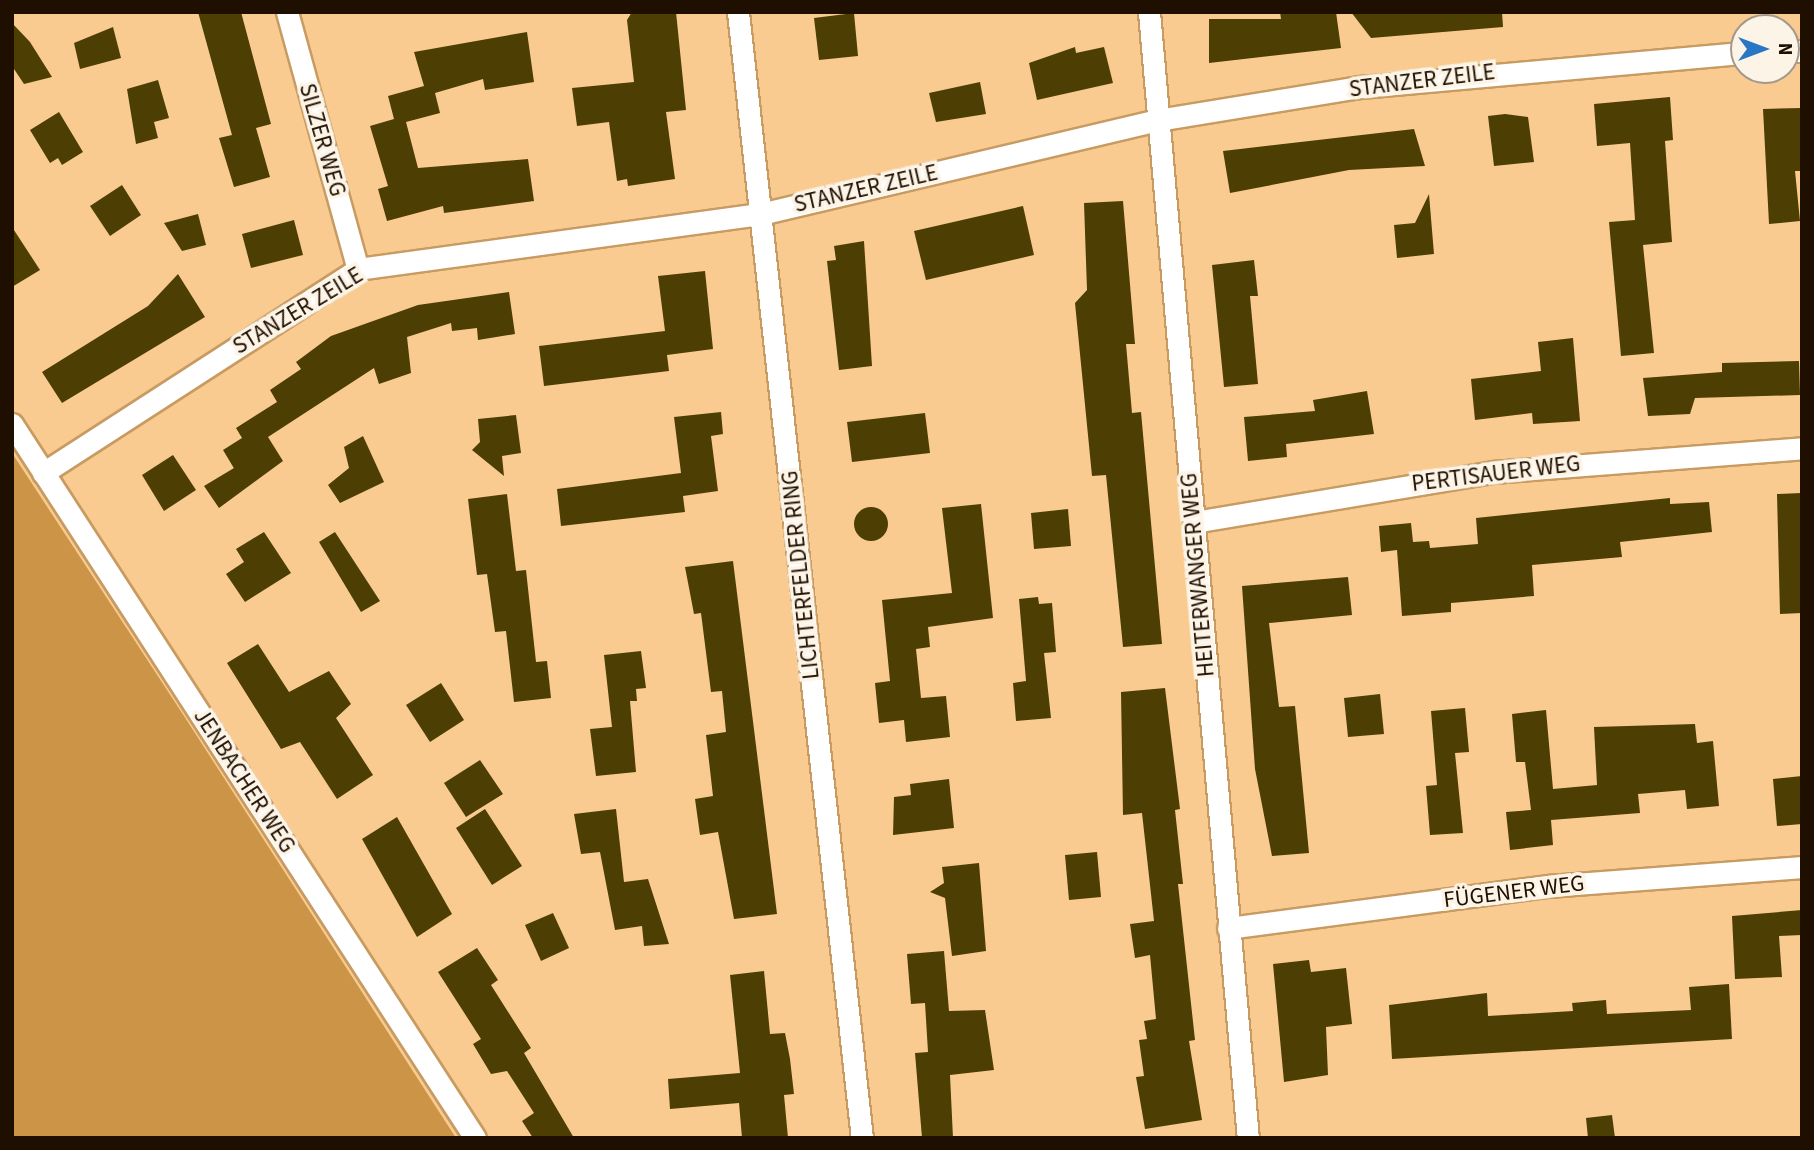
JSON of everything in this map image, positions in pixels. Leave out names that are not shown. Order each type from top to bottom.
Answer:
[{"type":"street","name":"SILZER WEG","points":[[286,12],[358,268]]},
{"type":"street","name":"LICHTERFELDER RING","points":[[738,12],[862,1138]]},
{"type":"street","name":"HEITERWANGER WEG","points":[[1149,12],[1248,1138]]},
{"type":"street","name":"STANZER ZEILE","points":[[43,473],[358,268],[760,214],[1158,120],[1434,78],[1730,54]]},
{"type":"street","name":"JENBACHER WEG","points":[[12,424],[475,1138]]},
{"type":"street","name":"PERTISAUER WEG","points":[[1194,522],[1493,472],[1802,448]]},
{"type":"street","name":"FÜGENER WEG","points":[[1228,928],[1549,886],[1802,867]]},
{"type":"shaded area","points":[[12,453],[184,716],[456,1138],[12,1138]]},
{"type":"building","points":[[198,12],[241,12],[271,124],[256,128],[270,177],[234,187],[219,138],[232,135]]},
{"type":"building","points":[[632,12],[676,12],[686,110],[666,112],[675,179],[628,186],[627,179],[617,181],[609,122],[577,126],[572,88],[634,82],[627,20]]},
{"type":"building","points":[[1280,12],[1336,12],[1341,48],[1209,63],[1209,19],[1281,19]]},
{"type":"building","points":[[1351,12],[1502,12],[1503,27],[1371,38]]},
{"type":"building","points":[[854,13],[858,56],[819,60],[814,18]]},
{"type":"building","points":[[12,23],[30,42],[52,77],[24,84],[12,66]]},
{"type":"building","points":[[113,27],[121,58],[80,69],[74,43]]},
{"type":"building","points":[[527,32],[534,82],[485,90],[483,79],[435,93],[440,113],[406,122],[418,168],[528,159],[534,201],[444,213],[443,206],[387,221],[378,189],[388,186],[370,126],[394,119],[388,96],[424,86],[414,52]]},
{"type":"building","points":[[1075,47],[1076,53],[1104,47],[1113,83],[1037,100],[1029,63]]},
{"type":"building","points":[[158,80],[169,118],[154,122],[158,138],[136,144],[127,89]]},
{"type":"building","points":[[980,82],[986,114],[936,122],[929,93]]},
{"type":"building","points":[[1670,97],[1673,140],[1665,141],[1672,242],[1643,245],[1654,353],[1621,356],[1609,222],[1635,220],[1630,143],[1597,146],[1594,104]]},
{"type":"building","points":[[1802,108],[1802,171],[1795,171],[1800,221],[1769,224],[1763,109]]},
{"type":"building","points":[[59,112],[83,152],[62,165],[58,158],[50,163],[30,130]]},
{"type":"building","points":[[1505,114],[1528,117],[1534,162],[1494,166],[1488,116]]},
{"type":"building","points":[[1414,129],[1425,166],[1349,170],[1230,193],[1223,151]]},
{"type":"building","points":[[122,185],[141,215],[110,236],[90,206]]},
{"type":"building","points":[[1429,194],[1434,254],[1397,258],[1394,225],[1415,223]]},
{"type":"building","points":[[1123,201],[1135,344],[1126,344],[1132,413],[1141,412],[1162,644],[1123,647],[1106,475],[1092,476],[1075,303],[1087,290],[1084,203]]},
{"type":"building","points":[[1023,206],[1034,255],[926,280],[914,231]]},
{"type":"building","points":[[198,214],[206,245],[182,251],[164,223]]},
{"type":"building","points":[[294,220],[303,255],[251,268],[242,234]]},
{"type":"building","points":[[12,227],[40,270],[12,287]]},
{"type":"building","points":[[864,241],[872,366],[839,370],[827,261],[836,260],[834,246]]},
{"type":"building","points":[[1254,260],[1258,296],[1250,296],[1258,384],[1224,387],[1212,265]]},
{"type":"building","points":[[705,271],[713,349],[667,355],[669,371],[544,386],[539,346],[665,331],[658,276]]},
{"type":"building","points":[[178,274],[205,317],[62,403],[42,372],[148,306]]},
{"type":"building","points":[[509,292],[515,334],[478,340],[477,328],[452,331],[451,323],[407,337],[411,373],[379,384],[374,368],[268,437],[283,461],[219,508],[204,486],[234,468],[223,450],[242,438],[236,428],[277,402],[270,390],[301,369],[296,362],[331,336],[418,305]]},
{"type":"building","points":[[1573,338],[1580,421],[1533,424],[1532,413],[1475,420],[1471,379],[1541,371],[1538,342]]},
{"type":"building","points":[[1799,361],[1800,395],[1695,398],[1690,414],[1648,416],[1643,378],[1722,372],[1722,363]]},
{"type":"building","points":[[1367,391],[1374,434],[1286,444],[1287,457],[1248,461],[1244,417],[1315,411],[1313,400]]},
{"type":"building","points":[[721,412],[723,434],[711,436],[718,491],[683,496],[685,512],[561,526],[557,489],[681,473],[674,417]]},
{"type":"building","points":[[925,413],[930,453],[852,462],[847,422]]},
{"type":"building","points":[[516,415],[521,453],[502,456],[504,476],[472,450],[480,442],[478,419]]},
{"type":"building","points":[[363,436],[384,482],[340,503],[328,485],[349,468],[344,447]]},
{"type":"building","points":[[173,455],[196,490],[164,511],[142,475]]},
{"type":"building","points":[[1802,493],[1802,613],[1780,614],[1777,494]]},
{"type":"building","points":[[507,494],[516,571],[526,570],[536,662],[547,661],[551,698],[514,702],[506,631],[495,632],[487,574],[477,575],[468,499]]},
{"type":"building","points":[[1670,498],[1670,504],[1709,502],[1712,532],[1620,542],[1622,557],[1532,565],[1534,596],[1451,603],[1451,612],[1402,616],[1397,550],[1381,552],[1379,526],[1411,523],[1413,542],[1429,541],[1430,548],[1478,544],[1476,518]]},
{"type":"building","points":[[981,504],[993,618],[928,627],[930,647],[916,649],[921,698],[946,696],[950,737],[906,742],[904,720],[879,723],[875,683],[890,681],[882,600],[952,593],[942,508]]},
{"type":"building","points":[[871,507],[883,512],[888,524],[883,536],[871,541],[859,536],[854,524],[859,512]]},
{"type":"building","points":[[1068,509],[1071,546],[1034,549],[1031,513]]},
{"type":"building","points":[[264,532],[291,573],[245,602],[226,574],[244,562],[236,549]]},
{"type":"building","points":[[335,532],[380,601],[361,612],[319,542]]},
{"type":"building","points":[[733,561],[777,914],[734,919],[718,832],[700,835],[695,799],[713,796],[706,735],[726,732],[722,691],[711,692],[701,613],[694,614],[685,567]]},
{"type":"building","points":[[1348,577],[1352,615],[1269,623],[1279,707],[1295,706],[1309,853],[1272,856],[1255,769],[1242,586]]},
{"type":"building","points":[[1038,597],[1039,604],[1052,603],[1056,652],[1044,653],[1051,718],[1016,721],[1013,683],[1026,681],[1019,599]]},
{"type":"building","points":[[258,644],[289,692],[329,671],[351,704],[336,718],[373,775],[337,799],[300,742],[281,749],[227,663]]},
{"type":"building","points":[[641,651],[646,688],[636,689],[637,701],[630,701],[636,772],[596,776],[590,729],[612,727],[604,655]]},
{"type":"building","points":[[441,683],[464,720],[430,742],[406,705]]},
{"type":"building","points":[[1165,688],[1180,809],[1175,810],[1183,884],[1178,884],[1195,1040],[1189,1041],[1202,1120],[1145,1129],[1136,1077],[1144,1076],[1139,1040],[1147,1039],[1144,1021],[1156,1019],[1150,955],[1135,958],[1130,924],[1154,921],[1142,813],[1123,815],[1121,692]]},
{"type":"building","points":[[1380,694],[1384,734],[1348,737],[1344,698]]},
{"type":"building","points":[[1465,708],[1469,752],[1455,753],[1463,833],[1430,835],[1426,786],[1437,785],[1431,711]]},
{"type":"building","points":[[1546,710],[1553,789],[1597,785],[1594,727],[1695,724],[1697,743],[1713,741],[1719,806],[1687,809],[1685,790],[1638,794],[1640,813],[1551,820],[1553,845],[1510,850],[1506,812],[1531,810],[1525,762],[1516,762],[1512,714]]},
{"type":"building","points":[[480,760],[503,794],[466,817],[444,783]]},
{"type":"building","points":[[1802,776],[1802,824],[1777,826],[1773,779]]},
{"type":"building","points":[[949,779],[954,828],[893,835],[894,797],[911,795],[910,784]]},
{"type":"building","points":[[485,809],[522,866],[492,885],[456,828]]},
{"type":"building","points":[[616,809],[624,882],[648,879],[669,944],[644,946],[642,926],[615,930],[600,852],[581,854],[574,814]]},
{"type":"building","points":[[397,817],[452,914],[417,937],[362,839]]},
{"type":"building","points":[[1097,852],[1101,897],[1069,900],[1065,855]]},
{"type":"building","points":[[979,863],[986,951],[952,956],[945,898],[930,892],[944,883],[942,867]]},
{"type":"building","points":[[1802,910],[1802,935],[1779,936],[1782,977],[1735,979],[1732,916]]},
{"type":"building","points":[[553,913],[569,948],[541,961],[525,925]]},
{"type":"building","points":[[477,948],[498,980],[491,985],[531,1048],[524,1053],[574,1138],[533,1138],[522,1121],[534,1113],[507,1071],[491,1074],[473,1044],[481,1039],[438,972]]},
{"type":"building","points":[[944,951],[949,1011],[985,1010],[994,1070],[950,1075],[953,1138],[922,1138],[915,1053],[928,1052],[925,1003],[911,1004],[907,954]]},
{"type":"building","points":[[1309,960],[1311,972],[1346,968],[1352,1024],[1326,1027],[1328,1075],[1284,1082],[1273,964]]},
{"type":"building","points":[[764,971],[770,1034],[785,1033],[790,1059],[794,1094],[784,1095],[788,1138],[742,1138],[739,1103],[670,1109],[668,1079],[740,1073],[730,975]]},
{"type":"building","points":[[1729,984],[1732,1039],[1392,1059],[1389,1005],[1487,993],[1488,1016],[1573,1011],[1572,1003],[1606,1000],[1607,1014],[1691,1010],[1689,987]]},
{"type":"building","points":[[1612,1115],[1615,1138],[1588,1138],[1586,1118]]}]
